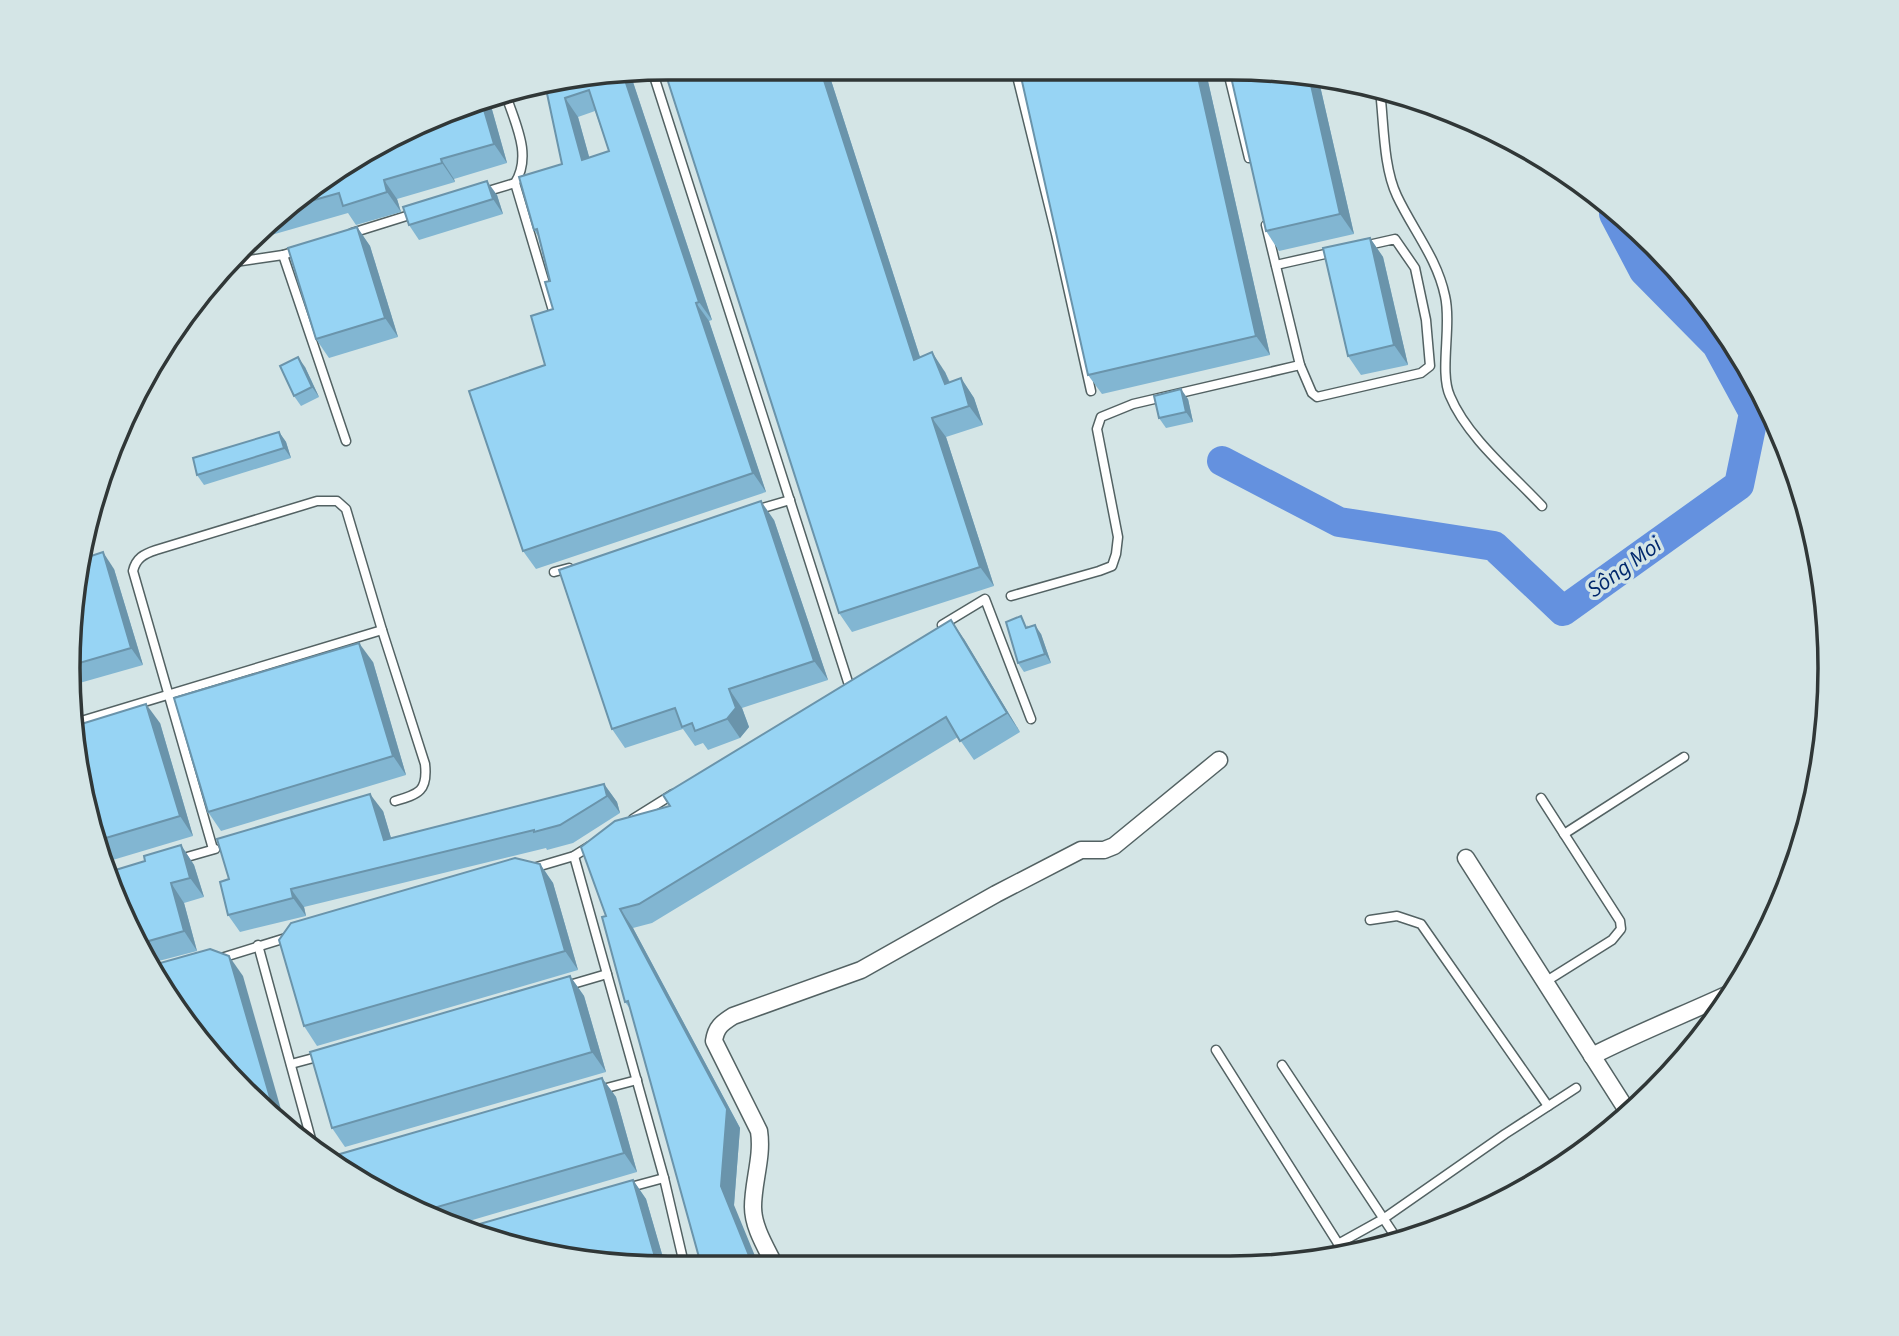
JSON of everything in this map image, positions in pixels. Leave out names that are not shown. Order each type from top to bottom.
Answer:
[{"type":"street","points":[[770,1256],[756,1227],[753,1208],[760,1131],[714,1041],[715,1031],[721,1024],[733,1016],[861,970],[1081,850],[1104,850],[1115,846],[1219,760]]},
{"type":"street","points":[[1466,858],[1623,1105]]},
{"type":"street","points":[[1592,1056],[1714,1001]]},
{"type":"lane","points":[[1018,80],[1091,391]]},
{"type":"lane","points":[[1230,80],[1253,173]]},
{"type":"lane","points":[[655,81],[848,682]]},
{"type":"lane","points":[[1381,101],[1390,174],[1396,195],[1427,248],[1445,296],[1448,335],[1445,379],[1450,396],[1469,429],[1542,506]]},
{"type":"lane","points":[[476,195],[515,183],[522,172],[524,155],[508,103]]},
{"type":"lane","points":[[515,183],[555,316]]},
{"type":"lane","points":[[348,235],[425,211]]},
{"type":"lane","points":[[1263,213],[1300,365],[1312,393],[1318,397],[1421,373],[1430,366],[1426,320],[1415,268],[1395,239],[1356,247]]},
{"type":"lane","points":[[246,260],[284,255],[309,247]]},
{"type":"lane","points":[[1276,265],[1342,251]]},
{"type":"lane","points":[[284,255],[346,440]]},
{"type":"lane","points":[[1011,596],[1111,566],[1118,537],[1097,429],[1101,416],[1146,401],[1300,365]]},
{"type":"lane","points":[[213,849],[133,571],[135,562],[144,554],[305,505],[329,499],[337,501],[346,509],[425,764],[427,776],[423,788],[415,795],[395,801]]},
{"type":"lane","points":[[750,512],[790,500]]},
{"type":"lane","points":[[555,572],[581,564]]},
{"type":"lane","points":[[939,627],[985,599],[1031,719]]},
{"type":"lane","points":[[83,720],[382,630]]},
{"type":"lane","points":[[836,690],[859,676]]},
{"type":"lane","points":[[1564,834],[1684,757]]},
{"type":"lane","points":[[620,827],[677,791]]},
{"type":"lane","points":[[1541,798],[1620,921],[1620,929],[1612,940],[1545,982]]},
{"type":"lane","points":[[522,871],[574,856],[597,842]]},
{"type":"lane","points":[[175,860],[225,846]]},
{"type":"lane","points":[[574,856],[664,1178],[682,1256]]},
{"type":"lane","points":[[1370,920],[1397,916],[1421,924],[1548,1106]]},
{"type":"lane","points":[[210,961],[298,934]]},
{"type":"lane","points":[[258,945],[309,1133]]},
{"type":"lane","points":[[554,989],[607,974]]},
{"type":"lane","points":[[1216,1050],[1338,1244],[1383,1219],[1576,1088]]},
{"type":"lane","points":[[290,1064],[330,1053]]},
{"type":"lane","points":[[1282,1065],[1392,1232]]},
{"type":"lane","points":[[584,1094],[637,1080]]},
{"type":"lane","points":[[346,1159],[357,1156]]},
{"type":"lane","points":[[613,1192],[664,1178]]},
{"type":"building","points":[[668,80],[824,80],[914,360],[932,352],[945,384],[961,378],[969,406],[932,418],[980,567],[839,613]]},
{"type":"building","points":[[1022,80],[1199,80],[1256,336],[1088,375]]},
{"type":"building","points":[[1232,80],[1311,87],[1340,214],[1266,231]]},
{"type":"building","points":[[626,82],[753,473],[523,551],[469,391],[545,365],[531,316],[553,309],[545,282],[550,281],[537,229],[534,230],[519,177],[562,164],[547,93]],"holes":[[[589,90],[609,151],[582,160],[565,98]]]},
{"type":"building","points":[[484,110],[494,144],[441,159],[442,163],[384,180],[387,192],[343,206],[339,193],[312,201],[374,159],[408,141]]},
{"type":"building","points":[[487,181],[493,199],[409,225],[403,207]]},
{"type":"building","points":[[357,227],[385,318],[316,339],[288,248]]},
{"type":"building","points":[[1370,238],[1394,345],[1348,356],[1323,248]]},
{"type":"building","points":[[298,357],[312,387],[294,396],[280,366]]},
{"type":"building","points":[[1181,389],[1186,412],[1159,418],[1154,396]]},
{"type":"building","points":[[279,432],[284,448],[197,475],[193,458]]},
{"type":"building","points":[[761,501],[814,661],[729,689],[736,708],[727,719],[695,731],[692,723],[682,727],[675,708],[612,729],[559,570]]},
{"type":"building","points":[[103,552],[131,648],[80,663],[86,591],[92,556]]},
{"type":"building","points":[[1021,616],[1026,628],[1035,625],[1045,654],[1018,663],[1006,622]]},
{"type":"building","points":[[951,620],[1007,713],[960,741],[946,717],[639,904],[620,909],[727,1109],[721,1186],[749,1256],[699,1256],[628,1001],[625,1002],[602,917],[606,916],[581,847],[615,821],[670,806],[663,795]]},
{"type":"building","points":[[359,643],[393,756],[208,812],[174,698]]},
{"type":"building","points":[[146,704],[180,816],[106,838],[92,783],[84,723]]},
{"type":"building","points":[[604,784],[607,796],[560,825],[291,889],[293,898],[228,915],[220,882],[229,879],[217,839],[370,794],[384,840]]},
{"type":"building","points":[[181,845],[190,878],[171,883],[184,931],[148,941],[117,870],[145,861],[144,856]]},
{"type":"building","points":[[515,858],[540,864],[565,951],[304,1026],[279,940],[291,923]]},
{"type":"building","points":[[210,949],[229,956],[271,1100],[226,1055],[202,1026],[160,963]]},
{"type":"building","points":[[570,976],[592,1052],[332,1128],[310,1052]]},
{"type":"building","points":[[602,1078],[624,1153],[435,1208],[374,1177],[340,1154]]},
{"type":"building","points":[[633,1180],[655,1255],[553,1244],[479,1224]]},
{"type":"waterway","name":"Sông Moi","points":[[1222,461],[1339,522],[1494,546],[1563,611],[1739,485],[1754,413],[1717,345],[1644,271],[1623,231]]}]
